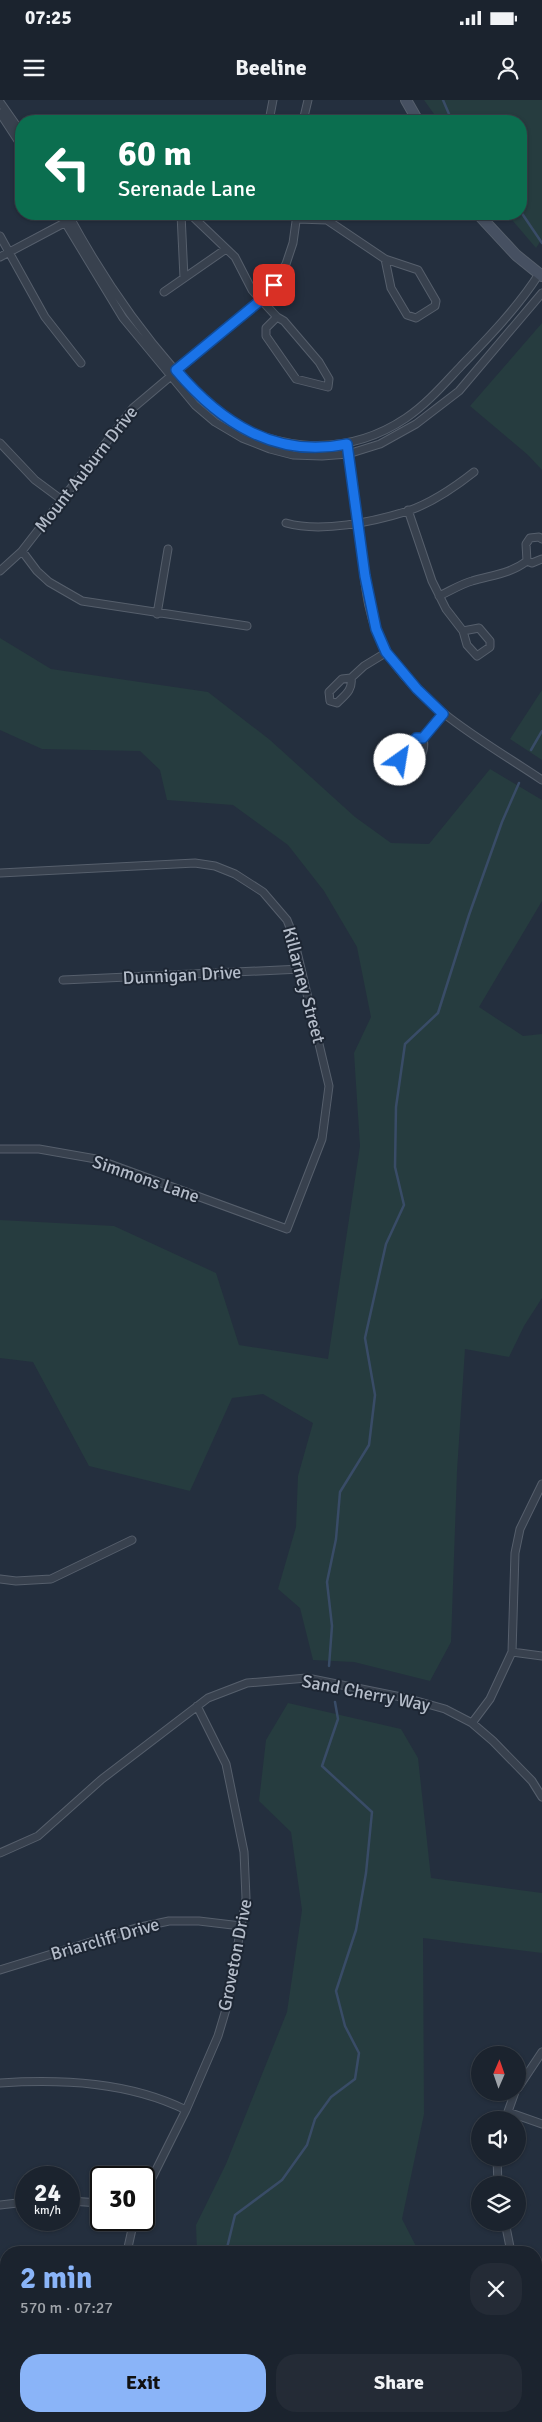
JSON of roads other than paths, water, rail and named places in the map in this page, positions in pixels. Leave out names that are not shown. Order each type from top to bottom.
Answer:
[{"type":"main road","points":[[406,100],[415,115]]},
{"type":"main road","points":[[484,220],[516,255],[541,275]]},
{"type":"street","points":[[270,115],[274,100]]},
{"type":"street","points":[[304,115],[308,100]]},
{"type":"street","points":[[0,102],[15,123]]},
{"type":"street","points":[[0,113],[15,136]]},
{"type":"street","points":[[0,257],[66,220]]},
{"type":"street","points":[[69,220],[119,300],[204,402],[231,422],[249,431],[281,443],[296,446],[314,447],[347,444],[382,432],[405,419],[428,400],[480,346],[541,275]]},
{"type":"street","points":[[69,220],[123,318],[169,376],[205,414],[253,443],[293,455],[322,456],[348,454],[371,447],[404,432],[459,391],[542,293]]},
{"type":"street","points":[[181,220],[184,278]]},
{"type":"street","points":[[196,220],[239,263],[252,290],[277,317],[284,321],[319,362],[329,379],[328,387],[296,379],[266,336],[266,328],[277,317]]},
{"type":"street","name":"Mount Auburn Drive","points":[[0,571],[22,551],[122,420],[169,376],[261,300],[286,264],[296,220]]},
{"type":"street","points":[[330,220],[385,259],[418,270],[436,301],[435,306],[416,318],[407,315],[392,288],[385,259]]},
{"type":"street","points":[[0,236],[45,317],[81,363]]},
{"type":"street","points":[[164,292],[226,249]]},
{"type":"street","points":[[0,443],[25,470],[62,500]]},
{"type":"street","points":[[347,444],[369,600],[376,629],[386,652],[417,689],[443,714],[542,780]]},
{"type":"street","points":[[286,523],[311,528],[358,522],[408,510],[458,484],[474,472]]},
{"type":"street","points":[[408,510],[432,581],[446,609],[463,631]]},
{"type":"street","points":[[527,561],[526,544],[530,538],[539,537],[542,539]]},
{"type":"street","points":[[157,614],[168,549]]},
{"type":"street","points":[[22,551],[37,571],[49,582],[82,601],[131,607],[157,614],[247,626]]},
{"type":"street","points":[[527,561],[532,564],[542,559]]},
{"type":"street","points":[[439,596],[471,581],[507,572],[527,561]]},
{"type":"street","points":[[351,678],[364,666],[386,652]]},
{"type":"street","points":[[423,738],[443,714]]},
{"type":"street","name":"Killarney Street","points":[[0,873],[195,863],[215,866],[234,874],[263,892],[280,910],[293,935],[329,1086],[322,1139],[287,1230]]},
{"type":"street","name":"Dunnigan Drive","points":[[63,980],[301,969]]},
{"type":"street","name":"Simmons Lane","points":[[0,1149],[40,1149],[96,1159],[287,1230]]},
{"type":"street","points":[[472,1724],[490,1699],[512,1652],[515,1552],[520,1529],[542,1484]]},
{"type":"street","points":[[0,1579],[16,1581],[51,1579],[132,1540]]},
{"type":"street","points":[[512,1652],[542,1656]]},
{"type":"street","name":"Sand Cherry Way","points":[[0,1853],[38,1836],[102,1779],[208,1698],[247,1683],[307,1678],[406,1698],[445,1709],[472,1724],[493,1741],[526,1774],[542,1797]]},
{"type":"street","name":"Groveton Drive","points":[[155,2172],[186,2110],[218,2036],[224,2014],[247,1886],[244,1852],[226,1764],[197,1706]]},
{"type":"street","name":"Briarcliff Drive","points":[[0,1970],[136,1928],[169,1921],[199,1921],[241,1926]]},
{"type":"street","points":[[526,2076],[542,2052]]},
{"type":"street","points":[[0,2083],[33,2081],[134,2090],[160,2098],[186,2110]]},
{"type":"street","points":[[526,2118],[542,2124]]},
{"type":"street","points":[[0,2205],[15,2203]]},
{"type":"street","points":[[128,2246],[132,2231]]},
{"type":"street","points":[[507,2231],[510,2246]]},
{"type":"waterway","points":[[443,100],[449,115]]},
{"type":"waterway","points":[[526,220],[542,243]]},
{"type":"waterway","points":[[531,750],[542,731]]},
{"type":"waterway","points":[[329,1666],[332,1626],[327,1582],[336,1539],[340,1492],[369,1445],[375,1395],[365,1338],[386,1244],[404,1205],[395,1167],[396,1107],[405,1044],[438,1013],[469,915],[502,822],[519,783]]},
{"type":"waterway","points":[[227,2246],[235,2215],[282,2180],[307,2145],[315,2119],[331,2097],[355,2079],[359,2053],[345,2026],[336,1991],[356,1930],[366,1873],[372,1812],[322,1766],[338,1719],[335,1702]]}]
